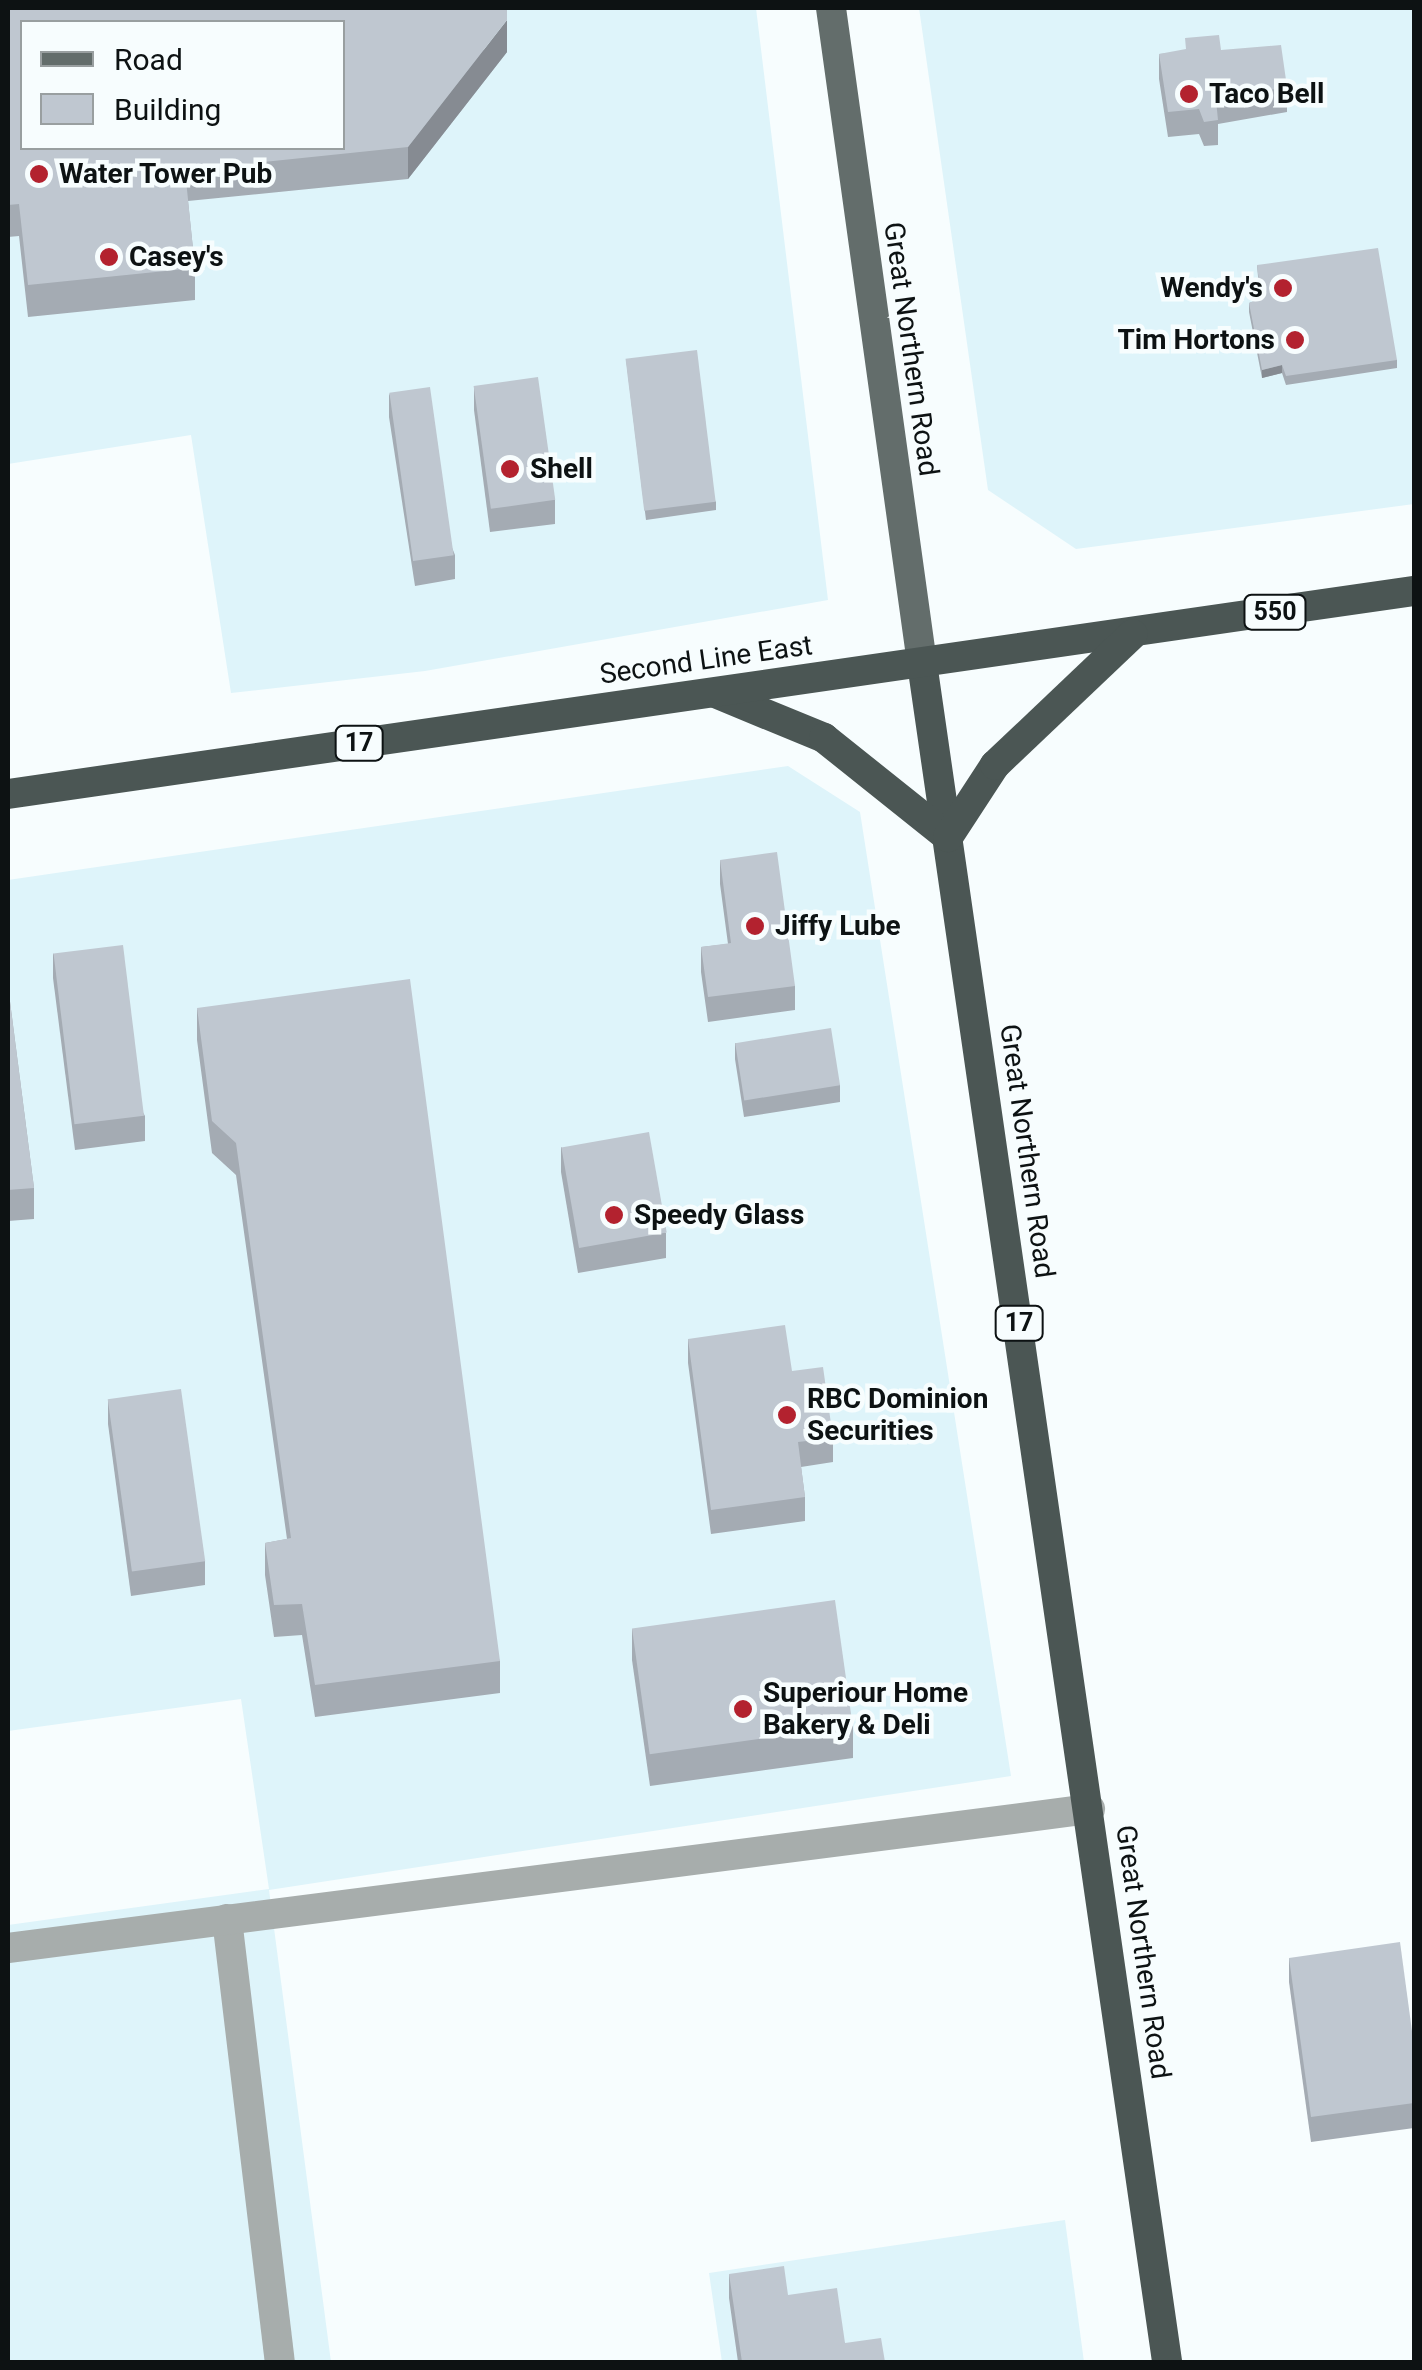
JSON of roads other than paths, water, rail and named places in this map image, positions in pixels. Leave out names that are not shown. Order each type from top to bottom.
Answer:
[{"type":"highway","name":"Second Line East","points":[[8,794],[1414,591]]},
{"type":"highway","points":[[711,691],[824,738],[948,836],[994,765],[1135,632]]},
{"type":"highway","name":"Great Northern Road","points":[[922,663],[1167,2362]]},
{"type":"main road","name":"Great Northern Road","points":[[830,8],[922,663]]},
{"type":"lane","points":[[8,1948],[1090,1809]]},
{"type":"lane","points":[[227,1919],[280,2362]]},
{"type":"place","name":"Taco Bell","points":[[1189,94]]},
{"type":"place","name":"Water Tower Pub","points":[[39,174]]},
{"type":"place","name":"Casey's","points":[[109,257]]},
{"type":"place","name":"Wendy's","points":[[1283,288]]},
{"type":"place","name":"Tim Hortons","points":[[1295,340]]},
{"type":"place","name":"Shell","points":[[510,469]]},
{"type":"place","name":"Jiffy Lube","points":[[755,926]]},
{"type":"place","name":"Speedy Glass","points":[[614,1215]]},
{"type":"place","name":"RBC Dominion Securities","points":[[787,1415]]},
{"type":"place","name":"Superiour Home Bakery & Deli","points":[[743,1709]]}]
